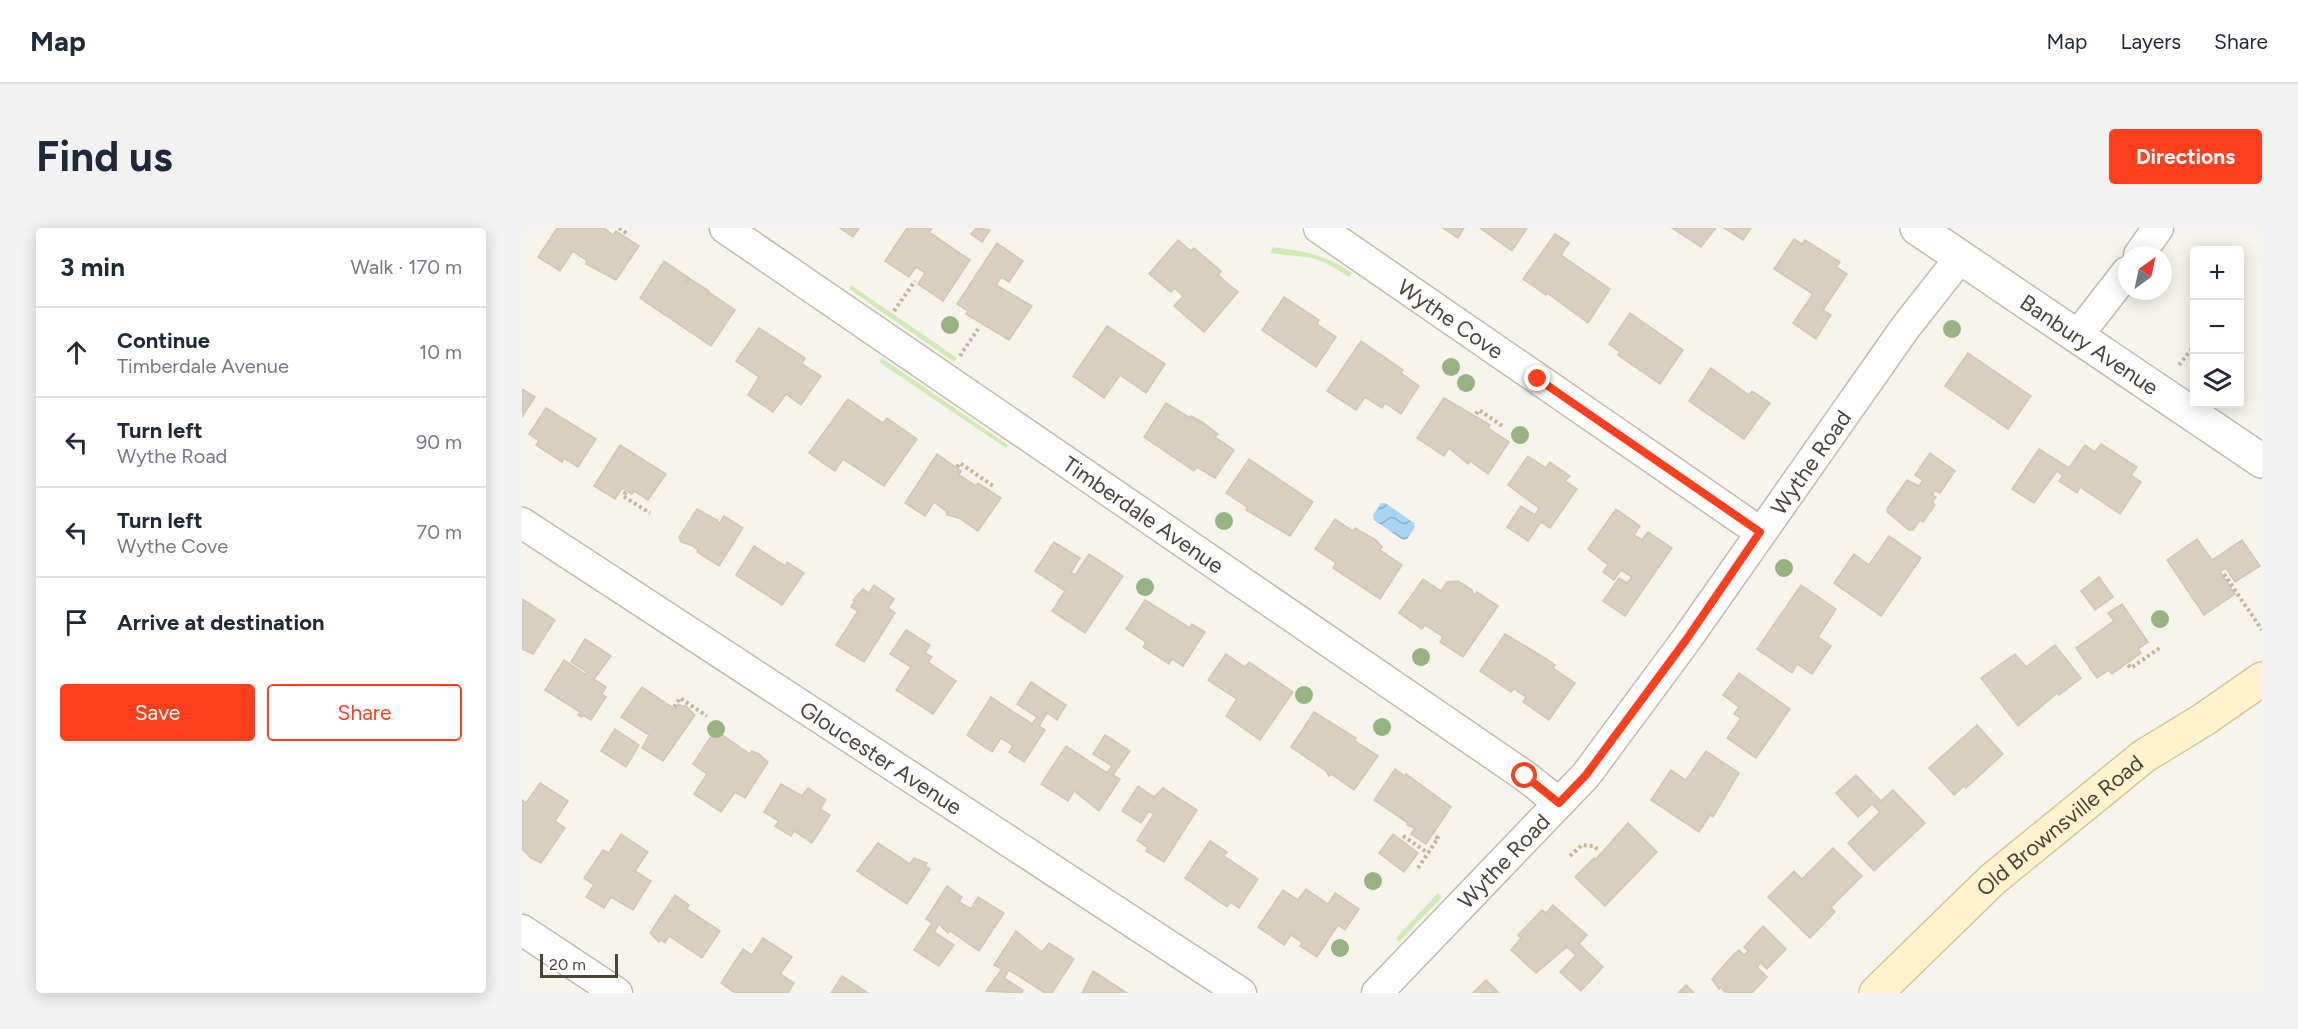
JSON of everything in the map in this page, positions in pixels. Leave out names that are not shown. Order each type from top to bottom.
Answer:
[{"type":"main road","name":"Old Brownsville Road","points":[[1876,993],[1993,879],[2144,756],[2203,720],[2262,679]]},
{"type":"street","name":"Timberdale Avenue","points":[[724,228],[1525,776],[1559,803]]},
{"type":"street","name":"Wythe Cove","points":[[1319,228],[1760,532]]},
{"type":"street","name":"Banbury Avenue","points":[[1917,228],[2262,461]]},
{"type":"street","points":[[2145,246],[2158,228]]},
{"type":"street","name":"Wythe Road","points":[[1377,993],[1586,775],[1686,640],[1905,328],[1960,258]]},
{"type":"street","points":[[2078,335],[2118,284]]},
{"type":"street","name":"Gloucester Avenue","points":[[522,523],[1241,993]]},
{"type":"street","points":[[522,930],[617,993]]},
{"type":"path","points":[[619,228],[629,235]]},
{"type":"path","points":[[894,311],[915,281]]},
{"type":"path","points":[[960,356],[978,329]]},
{"type":"path","points":[[2179,365],[2190,351]]},
{"type":"path","points":[[1476,414],[1479,410],[1504,427]]},
{"type":"path","points":[[957,467],[960,463],[993,486]]},
{"type":"path","points":[[626,492],[623,496],[650,513]]},
{"type":"path","points":[[2224,574],[2262,630]]},
{"type":"path","points":[[2128,665],[2131,668],[2161,647]]},
{"type":"path","points":[[674,707],[680,698],[707,716]]},
{"type":"path","points":[[1403,836],[1428,853]]},
{"type":"path","points":[[1418,868],[1438,838],[1434,836]]},
{"type":"path","points":[[1570,856],[1586,844],[1599,851]]},
{"type":"green space","points":[[1273,247],[1314,254],[1352,273],[1349,277],[1327,264],[1310,258],[1270,253]]},
{"type":"green space","points":[[851,285],[957,358],[954,362],[849,289]]},
{"type":"green space","points":[[882,358],[1008,445],[1006,448],[879,362]]},
{"type":"green space","points":[[1438,893],[1442,897],[1399,942],[1396,938]]},
{"type":"water","points":[[1381,503],[1385,503],[1414,523],[1415,527],[1407,539],[1403,540],[1374,520],[1373,515]]},
{"type":"building","points":[[557,228],[604,228],[613,235],[616,231],[639,246],[616,280],[586,264],[587,261],[573,251],[560,271],[538,257]]},
{"type":"building","points":[[840,228],[859,228],[853,237]]},
{"type":"building","points":[[907,228],[932,228],[929,232],[970,260],[943,301],[918,284],[925,273],[916,267],[909,277],[885,261]]},
{"type":"building","points":[[976,228],[990,230],[982,242],[971,234]]},
{"type":"building","points":[[1443,228],[1464,228],[1458,238]]},
{"type":"building","points":[[1480,228],[1527,228],[1512,251]]},
{"type":"building","points":[[1672,228],[1716,228],[1701,247]]},
{"type":"building","points":[[1724,228],[1751,228],[1743,240]]},
{"type":"building","points":[[1555,234],[1569,243],[1561,255],[1610,289],[1588,323],[1547,293],[1546,295],[1523,279]]},
{"type":"building","points":[[1794,239],[1802,244],[1805,240],[1840,262],[1836,267],[1847,274],[1823,310],[1831,315],[1816,339],[1793,323],[1813,294],[1774,269]]},
{"type":"building","points":[[1178,240],[1191,251],[1194,248],[1221,271],[1218,275],[1238,292],[1204,332],[1174,306],[1183,296],[1174,288],[1171,292],[1149,274]]},
{"type":"building","points":[[997,243],[1023,261],[1009,282],[1001,277],[996,285],[1032,306],[1009,340],[966,314],[968,311],[957,304]]},
{"type":"building","points":[[664,261],[689,278],[686,282],[690,279],[709,291],[706,296],[710,293],[735,310],[711,346],[640,298]]},
{"type":"building","points":[[1284,297],[1319,320],[1317,324],[1336,337],[1316,367],[1262,330]]},
{"type":"building","points":[[1630,313],[1683,350],[1660,384],[1618,355],[1620,352],[1609,344]]},
{"type":"building","points":[[1107,326],[1165,364],[1146,393],[1120,375],[1104,398],[1073,376]]},
{"type":"building","points":[[759,328],[805,358],[802,364],[821,376],[801,405],[786,394],[773,412],[748,395],[759,377],[736,361]]},
{"type":"building","points":[[1361,341],[1403,370],[1401,373],[1419,386],[1401,414],[1385,403],[1382,408],[1365,397],[1356,410],[1327,391]]},
{"type":"building","points":[[1968,353],[2031,396],[2008,429],[1945,386]]},
{"type":"building","points":[[1711,368],[1749,395],[1752,391],[1770,403],[1744,439],[1689,401]]},
{"type":"building","points":[[522,389],[535,397],[522,417]]},
{"type":"building","points":[[1444,398],[1490,425],[1488,428],[1509,442],[1488,474],[1470,461],[1468,464],[1449,448],[1444,456],[1417,438]]},
{"type":"building","points":[[848,399],[883,423],[887,418],[917,439],[884,486],[843,459],[835,471],[809,453]]},
{"type":"building","points":[[1166,403],[1190,418],[1191,416],[1202,422],[1218,434],[1215,437],[1234,450],[1215,478],[1197,467],[1194,471],[1144,437]]},
{"type":"building","points":[[546,408],[596,439],[578,467],[564,458],[562,462],[536,445],[539,441],[529,434]]},
{"type":"building","points":[[2101,444],[2137,467],[2131,475],[2141,482],[2120,514],[2080,487],[2077,493],[2059,481],[2063,476],[2057,471],[2034,503],[2012,489],[2039,449],[2069,468],[2085,445],[2095,452]]},
{"type":"building","points":[[620,445],[666,474],[648,500],[634,491],[632,494],[622,488],[615,499],[594,486]]},
{"type":"building","points":[[1930,453],[1955,471],[1940,493],[1935,490],[1932,495],[1936,497],[1932,502],[1935,505],[1923,522],[1920,520],[1913,530],[1909,530],[1887,512],[1887,509],[1907,480],[1919,486],[1923,480],[1915,475]]},
{"type":"building","points":[[937,454],[961,471],[959,475],[976,486],[978,483],[1001,498],[978,531],[959,518],[947,515],[946,511],[934,502],[925,516],[905,503]]},
{"type":"building","points":[[1528,456],[1546,468],[1550,462],[1570,476],[1565,481],[1577,489],[1550,528],[1541,522],[1528,541],[1507,527],[1521,506],[1535,515],[1539,508],[1508,485]]},
{"type":"building","points":[[1249,459],[1313,502],[1290,536],[1246,510],[1247,507],[1226,493]]},
{"type":"building","points":[[697,509],[717,520],[719,524],[724,516],[743,528],[719,566],[697,552],[698,550],[693,546],[681,542],[679,537]]},
{"type":"building","points":[[1616,509],[1640,526],[1634,535],[1642,540],[1648,532],[1672,548],[1625,616],[1603,601],[1619,578],[1627,583],[1632,577],[1621,570],[1614,580],[1603,572],[1608,565],[1588,549]]},
{"type":"building","points":[[1335,519],[1353,531],[1355,528],[1376,540],[1382,547],[1380,550],[1402,565],[1380,599],[1333,568],[1336,563],[1315,549]]},
{"type":"building","points":[[1889,536],[1921,558],[1881,616],[1834,583],[1854,554],[1869,565]]},
{"type":"building","points":[[2197,539],[2212,560],[2242,540],[2260,566],[2235,582],[2226,568],[2220,572],[2235,594],[2204,615],[2167,560]]},
{"type":"building","points":[[1054,542],[1080,558],[1071,572],[1075,575],[1089,554],[1123,576],[1085,633],[1052,611],[1065,591],[1035,571]]},
{"type":"building","points":[[754,546],[785,566],[787,562],[804,573],[782,605],[736,575]]},
{"type":"building","points":[[2099,577],[2113,597],[2095,610],[2081,591]]},
{"type":"building","points":[[1423,579],[1441,591],[1447,582],[1458,581],[1472,590],[1474,596],[1477,592],[1498,606],[1463,657],[1440,642],[1443,637],[1425,625],[1422,629],[1399,613]]},
{"type":"building","points":[[874,585],[894,599],[888,608],[895,613],[864,662],[836,645],[858,611],[851,607],[855,601],[853,600],[863,589],[869,593]]},
{"type":"building","points":[[1801,585],[1836,609],[1818,637],[1831,646],[1812,674],[1797,664],[1792,673],[1757,649]]},
{"type":"building","points":[[522,599],[555,620],[533,654],[522,649]]},
{"type":"building","points":[[1145,600],[1190,628],[1192,624],[1205,632],[1183,666],[1172,659],[1169,664],[1143,647],[1146,642],[1126,629]]},
{"type":"building","points":[[2122,604],[2148,642],[2138,649],[2141,653],[2112,674],[2109,670],[2097,678],[2076,648],[2114,621],[2108,613]]},
{"type":"building","points":[[906,630],[930,645],[925,653],[932,657],[928,662],[956,681],[933,714],[896,690],[911,667],[890,654]]},
{"type":"building","points":[[1505,634],[1547,659],[1555,665],[1553,668],[1575,683],[1549,720],[1523,702],[1526,697],[1514,689],[1511,692],[1480,671]]},
{"type":"building","points":[[585,639],[611,656],[594,679],[606,687],[602,694],[606,697],[591,720],[578,715],[580,712],[545,690],[564,660],[585,674],[587,672],[571,662]]},
{"type":"building","points":[[2055,645],[2081,678],[2059,695],[2057,693],[2018,726],[1981,678],[2015,654],[2026,667]]},
{"type":"building","points":[[1226,654],[1245,667],[1249,662],[1293,692],[1260,740],[1226,716],[1237,699],[1208,680]]},
{"type":"building","points":[[1739,673],[1790,709],[1756,758],[1727,738],[1741,718],[1734,714],[1739,707],[1723,695]]},
{"type":"building","points":[[1031,682],[1066,705],[1057,720],[1047,713],[1039,726],[1045,730],[1024,762],[1009,752],[1013,746],[1001,738],[992,752],[967,735],[991,697],[1032,724],[1037,717],[1017,704]]},
{"type":"building","points":[[642,687],[675,709],[678,704],[684,707],[685,705],[695,715],[663,761],[642,748],[649,735],[621,717]]},
{"type":"building","points":[[1314,712],[1356,738],[1355,741],[1378,756],[1354,790],[1331,774],[1329,776],[1326,771],[1291,747]]},
{"type":"building","points":[[1977,725],[2003,754],[1966,788],[1964,786],[1954,795],[1929,768]]},
{"type":"building","points":[[615,729],[639,745],[626,767],[601,751]]},
{"type":"building","points":[[715,730],[750,754],[752,751],[759,754],[768,762],[745,798],[735,792],[721,812],[694,794],[707,774],[693,764]]},
{"type":"building","points":[[1105,735],[1130,751],[1113,775],[1120,779],[1099,811],[1074,791],[1068,801],[1041,784],[1066,746],[1107,773],[1112,766],[1093,754]]},
{"type":"building","points":[[1706,751],[1739,773],[1713,817],[1710,815],[1699,832],[1651,800],[1671,770],[1686,780]]},
{"type":"building","points":[[1395,769],[1405,776],[1406,774],[1451,807],[1426,844],[1411,834],[1415,828],[1407,825],[1408,823],[1374,800]]},
{"type":"building","points":[[1856,775],[1881,801],[1893,790],[1925,823],[1874,871],[1848,843],[1880,812],[1872,804],[1858,817],[1836,793]]},
{"type":"building","points":[[540,783],[568,801],[555,821],[565,828],[541,863],[531,858],[522,849],[522,800],[526,803]]},
{"type":"building","points":[[781,784],[802,796],[808,788],[826,800],[820,809],[830,815],[812,843],[794,831],[791,836],[775,826],[779,821],[764,812]]},
{"type":"building","points":[[1138,786],[1154,797],[1163,788],[1197,810],[1164,862],[1146,851],[1148,848],[1137,840],[1154,814],[1149,811],[1141,823],[1122,811]]},
{"type":"building","points":[[1628,823],[1657,852],[1605,906],[1575,877],[1594,858],[1595,860]]},
{"type":"building","points":[[621,834],[648,852],[635,871],[651,881],[633,910],[611,897],[604,908],[586,897],[594,885],[584,878],[603,850],[609,853]]},
{"type":"building","points":[[1393,834],[1418,853],[1404,872],[1379,853]]},
{"type":"building","points":[[1210,841],[1227,852],[1224,856],[1258,879],[1239,908],[1230,902],[1227,907],[1185,878]]},
{"type":"building","points":[[878,843],[910,864],[914,858],[927,863],[925,866],[930,869],[907,904],[857,871]]},
{"type":"building","points":[[1833,848],[1862,876],[1831,907],[1835,912],[1810,938],[1768,897],[1794,871],[1802,879]]},
{"type":"building","points":[[947,886],[962,897],[959,902],[971,909],[978,897],[1004,913],[979,951],[950,931],[948,933],[939,924],[934,932],[954,945],[939,966],[914,950],[932,923],[926,919]]},
{"type":"building","points":[[1306,889],[1328,904],[1335,893],[1359,909],[1345,930],[1338,925],[1317,957],[1300,946],[1302,942],[1291,935],[1284,945],[1258,927],[1283,890],[1298,900]]},
{"type":"building","points":[[675,895],[689,905],[687,909],[720,931],[702,958],[669,936],[665,943],[661,940],[659,942],[650,933]]},
{"type":"building","points":[[1553,905],[1587,935],[1579,944],[1603,967],[1581,991],[1560,972],[1576,955],[1567,947],[1536,973],[1511,950],[1521,938],[1518,935],[1542,910],[1546,913]]},
{"type":"building","points":[[1763,926],[1786,949],[1767,969],[1761,963],[1757,967],[1767,977],[1752,993],[1726,993],[1720,987],[1719,989],[1712,979],[1739,950],[1744,955],[1748,951],[1744,947]]},
{"type":"building","points":[[1016,931],[1042,952],[1049,943],[1074,959],[1052,993],[1045,993],[1009,970],[1004,978],[1023,990],[1022,993],[986,991],[1002,969],[994,965]]},
{"type":"building","points":[[763,938],[792,957],[780,974],[794,983],[788,993],[735,993],[721,983],[743,949],[752,955]]},
{"type":"building","points":[[1093,971],[1127,993],[1082,993]]},
{"type":"building","points":[[842,976],[868,993],[831,993]]},
{"type":"building","points":[[1486,980],[1499,993],[1473,993]]},
{"type":"building","points":[[1686,985],[1694,993],[1678,993]]},
{"type":"route","points":[[1525,776],[1559,803],[1586,775],[1686,640],[1760,532],[1538,379]]}]
